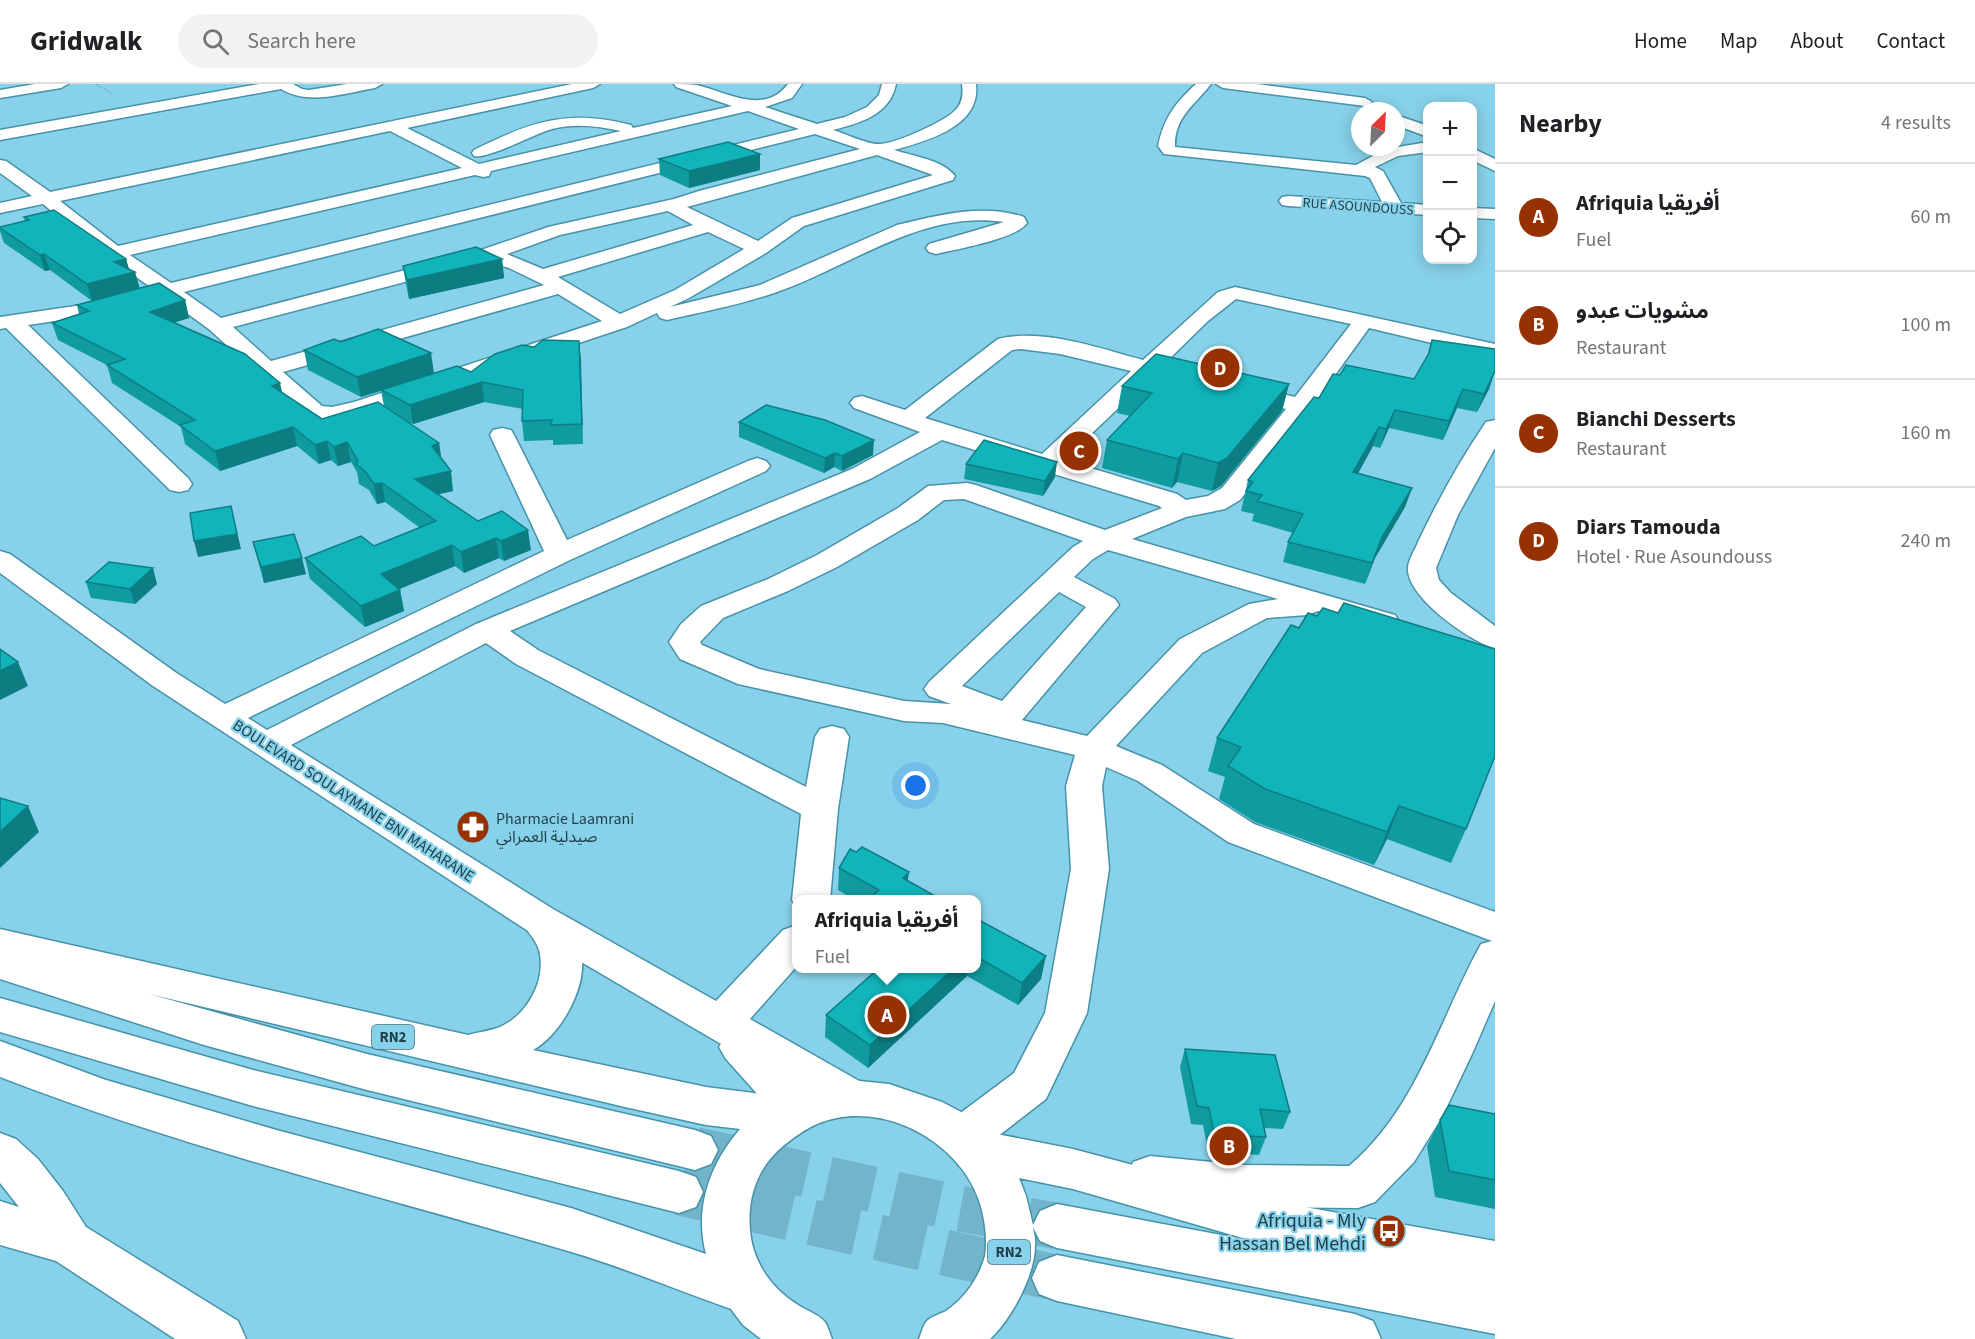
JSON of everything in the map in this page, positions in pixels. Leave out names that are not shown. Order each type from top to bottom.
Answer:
[{"type":"main road","points":[[0,92],[37,84]]},
{"type":"main road","points":[[0,92],[61,84]]},
{"type":"main road","points":[[0,135],[283,84],[298,93],[309,94],[375,84]]},
{"type":"main road","points":[[0,208],[592,84]]},
{"type":"main road","points":[[0,165],[46,198],[114,254],[218,325],[315,413],[332,414],[360,408],[624,320],[682,294],[759,249],[802,220],[947,176],[935,169],[681,84]]},
{"type":"main road","points":[[114,254],[469,165],[639,132],[748,107],[782,97],[793,89],[795,84]]},
{"type":"main road","points":[[809,127],[868,100],[873,84]]},
{"type":"main road","points":[[7,315],[89,310],[162,286],[525,189],[855,118],[876,108],[887,97],[889,84]]},
{"type":"main road","points":[[218,325],[486,255],[555,231],[677,204],[876,150],[950,123],[969,102],[969,84]]},
{"type":"main road","points":[[1204,84],[1176,111],[1171,120],[1166,146],[1170,151],[1360,170],[1377,175],[1395,209]]},
{"type":"main road","points":[[1223,84],[1365,102]]},
{"type":"main road","points":[[1359,86],[1360,96],[1365,102]]},
{"type":"main road","points":[[469,165],[508,139],[567,122],[597,122],[639,132]]},
{"type":"main road","points":[[1405,123],[1423,130]]},
{"type":"main road","points":[[392,126],[469,165],[525,189]]},
{"type":"main road","points":[[1477,147],[1495,148]]},
{"type":"main road","points":[[1360,170],[1387,154],[1423,148]]},
{"type":"main road","points":[[1477,155],[1495,166]]},
{"type":"main road","name":"RUE ASOUNDOUSS","points":[[1288,201],[1423,210]]},
{"type":"main road","points":[[677,204],[674,207],[676,209],[759,249]]},
{"type":"main road","points":[[1477,213],[1495,214]]},
{"type":"main road","points":[[486,255],[500,258],[540,276],[624,320],[650,318],[767,289],[904,229],[927,223],[987,216],[1001,216],[1018,221],[1001,231],[936,248]]},
{"type":"main road","points":[[540,276],[709,226]]},
{"type":"main road","points":[[268,369],[560,287]]},
{"type":"main road","points":[[1047,463],[1201,317],[1225,296],[1235,293],[1270,298],[1495,351]]},
{"type":"main road","points":[[7,315],[179,484]]},
{"type":"main road","points":[[1056,579],[1104,605],[1008,715],[940,689],[1083,553],[1106,540],[1178,510],[1216,503],[1230,494],[1301,406],[1364,321]]},
{"type":"main road","points":[[908,420],[1006,344],[1012,343],[1039,343],[1180,376]]},
{"type":"main road","points":[[1224,387],[1301,406]]},
{"type":"main road","points":[[862,403],[940,431],[1168,500],[1176,504],[1178,510]]},
{"type":"main road","points":[[1495,427],[1441,522],[1422,571],[1455,627],[1495,653]]},
{"type":"main road","points":[[266,744],[487,630],[861,474],[940,431]]},
{"type":"main road","points":[[502,435],[560,554]]},
{"type":"main road","points":[[224,717],[560,554],[757,466]]},
{"type":"main road","points":[[1405,627],[1106,540],[967,491],[937,492],[908,514],[827,561],[712,612],[692,630],[684,642],[691,652],[749,677],[904,711],[943,712],[1094,748],[1150,773],[1241,833],[1495,927]]},
{"type":"main road","name":"BOULEVARD SOULAYMANE BNI MAHARANE","points":[[0,560],[164,679],[539,919],[852,1099]]},
{"type":"main road","points":[[969,1143],[1030,1086],[1066,1013],[1090,869],[1084,786],[1094,748],[1191,646],[1260,610],[1327,604]]},
{"type":"main road","points":[[1455,627],[1495,639]]},
{"type":"main road","points":[[487,630],[527,657],[820,809]]},
{"type":"main road","points":[[811,895],[820,809],[832,737]]},
{"type":"main road","points":[[464,1053],[513,1041],[547,1008],[558,987],[562,968],[559,949],[539,919]]},
{"type":"main road","name":"RN2","points":[[0,944],[464,1053],[706,1106],[794,1114]]},
{"type":"main road","points":[[720,1024],[792,945]]},
{"type":"main road","points":[[1073,1169],[1243,1186],[1358,1187],[1398,1148],[1421,1111],[1495,955]]},
{"type":"main road","points":[[0,964],[204,1029],[367,1072],[695,1150]]},
{"type":"main road","points":[[0,1015],[169,1065],[324,1106],[679,1192]]},
{"type":"main road","name":"BOULEVARD SOULAYMANE BNI MAHARANE","points":[[720,1024],[794,1114]]},
{"type":"main road","points":[[0,1059],[100,1097],[280,1151],[571,1230],[758,1313],[806,1339]]},
{"type":"main road","name":"RN2","points":[[758,1313],[728,1251],[724,1210],[734,1172],[756,1140],[794,1114],[818,1104],[852,1099],[891,1102],[929,1115],[969,1143],[991,1169],[1007,1207],[1011,1247],[999,1287],[973,1322],[945,1339]]},
{"type":"main road","points":[[969,1143],[1073,1169],[1260,1221],[1495,1264]]},
{"type":"main road","points":[[0,1153],[20,1171],[47,1204],[69,1243]]},
{"type":"main road","points":[[0,1223],[69,1243],[220,1339]]},
{"type":"main road","points":[[1058,1227],[1495,1310]]},
{"type":"main road","points":[[1057,1278],[1355,1339]]},
{"type":"building","points":[[728,142],[760,154],[689,171],[659,159]]},
{"type":"building","points":[[54,210],[126,259],[114,262],[135,272],[87,284],[44,254],[40,255],[0,228],[29,220],[24,217]]},
{"type":"building","points":[[476,247],[502,259],[407,280],[403,266]]},
{"type":"building","points":[[159,283],[185,300],[150,312],[245,354],[280,383],[272,386],[322,419],[378,402],[439,443],[432,446],[451,471],[415,479],[478,521],[502,511],[528,530],[501,541],[496,538],[461,552],[452,545],[381,574],[400,590],[361,606],[305,558],[361,536],[374,546],[436,521],[382,483],[374,484],[365,471],[356,464],[358,461],[347,442],[334,447],[327,441],[315,445],[293,427],[215,451],[180,425],[195,420],[107,365],[125,359],[52,323],[89,311],[77,305]]},
{"type":"building","points":[[378,329],[431,353],[357,377],[304,350],[334,339],[341,342]]},
{"type":"building","points":[[543,340],[579,341],[582,424],[551,425],[552,420],[522,421],[523,390],[482,382],[410,405],[381,390],[457,366],[471,372],[495,354],[522,345],[534,347]]},
{"type":"building","points":[[1432,340],[1495,349],[1495,371],[1484,394],[1463,389],[1449,421],[1395,410],[1386,429],[1379,427],[1353,472],[1412,488],[1382,537],[1372,563],[1288,542],[1303,514],[1257,501],[1262,495],[1246,491],[1253,482],[1248,480],[1314,397],[1319,398],[1333,374],[1340,375],[1346,365],[1414,379],[1429,353]]},
{"type":"building","points":[[1156,354],[1289,384],[1227,458],[1218,463],[1183,453],[1178,459],[1107,440],[1152,393],[1122,386]]},
{"type":"building","points":[[766,405],[825,420],[874,440],[842,456],[835,453],[825,458],[739,422]]},
{"type":"building","points":[[984,440],[1057,462],[1045,481],[966,464]]},
{"type":"building","points":[[231,506],[237,534],[194,541],[190,513]]},
{"type":"building","points":[[294,534],[302,558],[261,567],[253,542]]},
{"type":"building","points":[[109,562],[153,568],[130,589],[86,582]]},
{"type":"building","points":[[1344,603],[1495,649],[1495,756],[1466,829],[1399,806],[1387,832],[1265,789],[1228,766],[1241,747],[1217,738],[1291,625],[1299,628],[1308,613],[1317,616],[1323,608],[1338,613]]},
{"type":"building","points":[[0,649],[18,662],[0,671]]},
{"type":"building","points":[[0,798],[28,806],[0,832]]},
{"type":"building","points":[[862,847],[909,872],[903,878],[933,895],[873,895],[879,890],[839,868],[850,849],[856,852]]},
{"type":"building","points":[[981,921],[1046,956],[1022,983],[981,959]]},
{"type":"building","points":[[873,973],[949,973],[870,1045],[826,1015]]},
{"type":"building","points":[[1185,1049],[1275,1055],[1290,1112],[1260,1109],[1266,1137],[1214,1134],[1209,1108],[1197,1106]]},
{"type":"building","points":[[1449,1105],[1495,1114],[1495,1180],[1449,1171],[1440,1120]]},
{"type":"tunnel","points":[[695,1150],[957,1208],[1057,1226]]},
{"type":"tunnel","points":[[679,1192],[1057,1278]]},
{"type":"place","name":"Diars Tamouda","points":[[1220,368]]},
{"type":"place","name":"Bianchi Desserts","points":[[1079,451]]},
{"type":"place","name":"Pharmacie Laamrani صيدلية العمراني","points":[[473,827]]},
{"type":"place","name":"Afriquia أفريقيا","points":[[887,1015]]},
{"type":"place","name":"مشويات عبدو","points":[[1229,1146]]},
{"type":"place","name":"Afriquia - Mly Hassan Bel Mehdi","points":[[1389,1231]]}]
